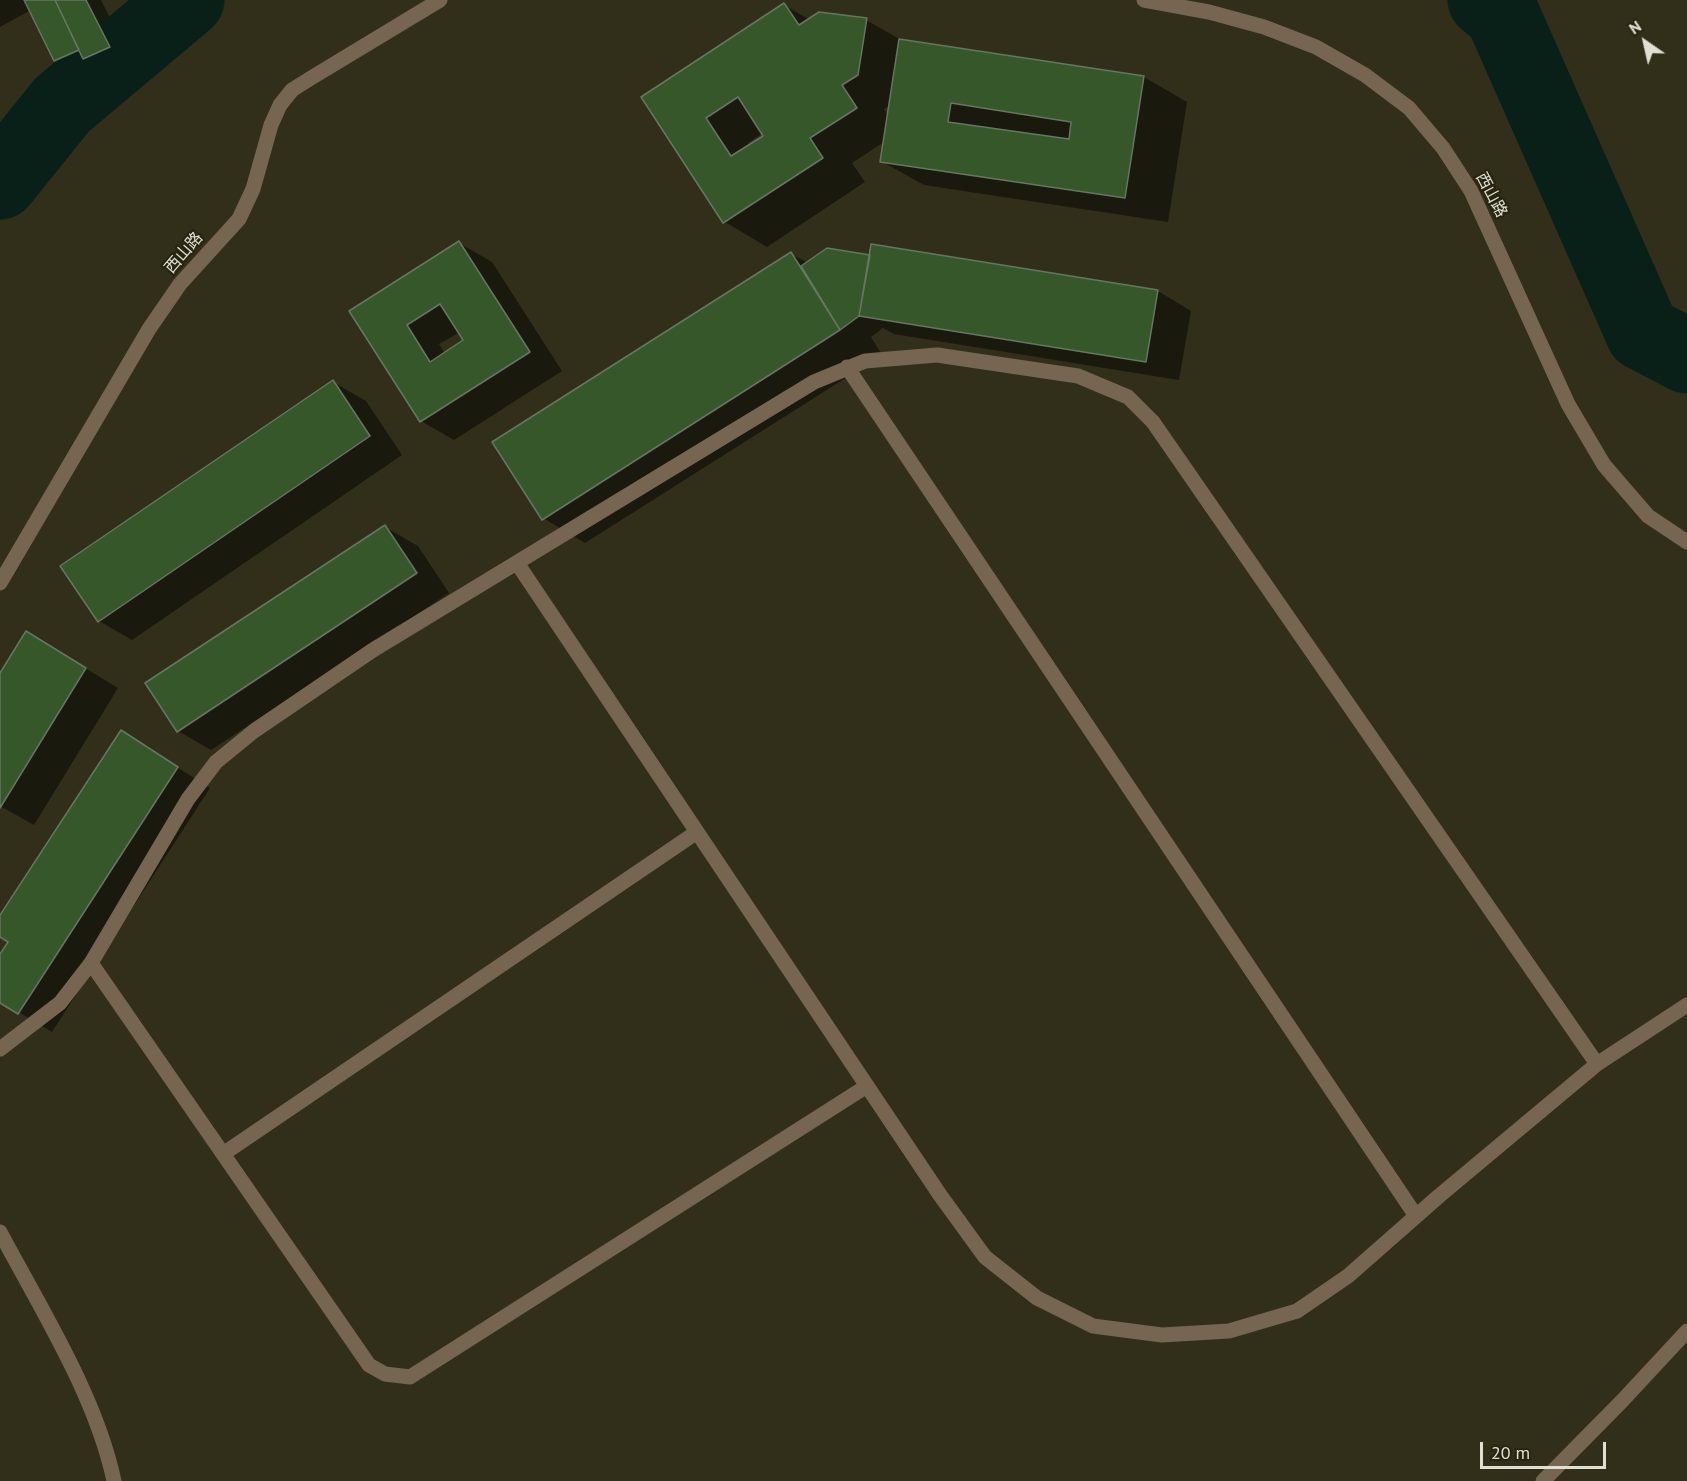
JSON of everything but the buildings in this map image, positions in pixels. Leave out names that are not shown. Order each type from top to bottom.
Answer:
[{"type":"street","name":"西山路","points":[[0,583],[149,328],[180,284],[239,219],[253,189],[271,125],[280,105],[292,90],[440,0]]},
{"type":"street","name":"西山路","points":[[1144,0],[1209,12],[1242,21],[1316,47],[1365,75],[1409,108],[1443,148],[1471,191],[1568,404],[1604,465],[1648,516],[1687,542]]},
{"type":"street","points":[[0,1049],[60,1003],[91,963],[188,799],[216,762],[254,731],[373,650],[814,382],[865,360],[938,355],[1078,376],[1128,397],[1153,422],[1597,1064]]},
{"type":"street","points":[[847,367],[1416,1216]]},
{"type":"street","points":[[517,563],[940,1195],[986,1257],[1037,1299],[1093,1326],[1162,1335],[1228,1330],[1297,1311],[1348,1276],[1597,1064],[1687,1005]]},
{"type":"street","points":[[223,1154],[696,832]]},
{"type":"street","points":[[91,963],[369,1365],[385,1374],[410,1377],[867,1086]]},
{"type":"street","points":[[0,1232],[82,1387],[108,1454],[114,1481]]},
{"type":"street","points":[[1543,1481],[1687,1331]]},
{"type":"waterway","points":[[0,182],[62,105],[187,0]]},
{"type":"waterway","points":[[1485,0],[1502,14],[1643,333],[1687,356]]}]
